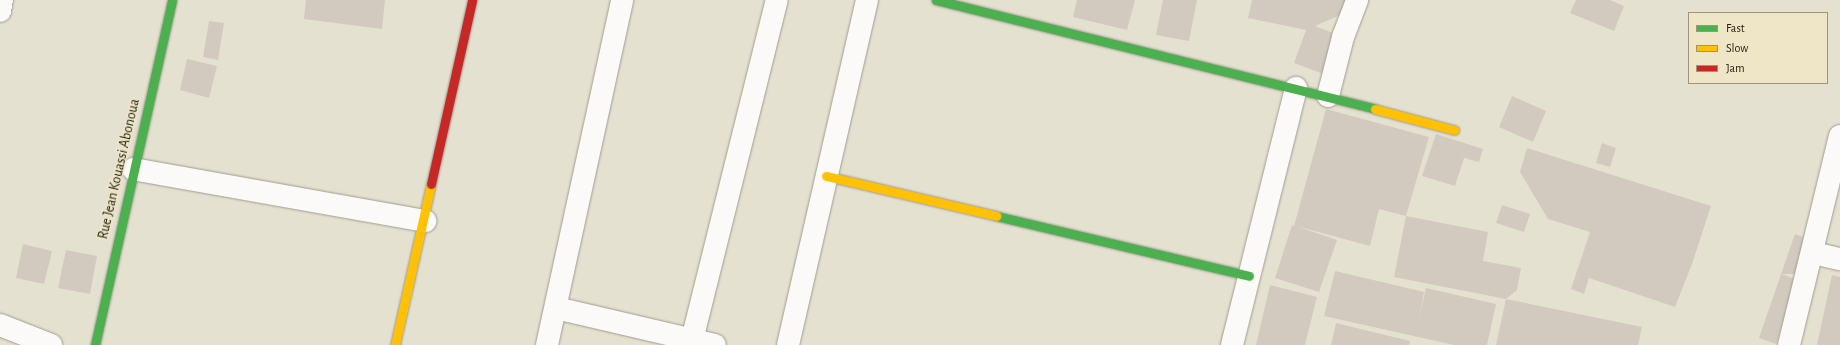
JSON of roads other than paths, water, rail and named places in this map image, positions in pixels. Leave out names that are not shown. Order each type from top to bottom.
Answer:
[{"type":"street","points":[[0,11],[2,0]]},
{"type":"street","name":"Rue Jean Kouassi Abonoua","points":[[95,345],[133,169],[172,0]]},
{"type":"street","points":[[395,345],[425,221],[472,0]]},
{"type":"street","points":[[547,345],[622,0]]},
{"type":"street","points":[[692,340],[777,0]]},
{"type":"street","points":[[788,345],[866,0]]},
{"type":"street","points":[[936,0],[1328,96],[1454,130]]},
{"type":"street","points":[[1328,96],[1343,37],[1357,0]]},
{"type":"street","points":[[1232,345],[1296,88]]},
{"type":"street","points":[[1789,345],[1813,253],[1840,136]]},
{"type":"street","points":[[133,169],[425,221]]},
{"type":"street","points":[[826,176],[1249,276]]},
{"type":"street","points":[[1813,253],[1840,259]]},
{"type":"street","points":[[556,308],[715,345]]},
{"type":"street","points":[[0,325],[51,345]]}]
